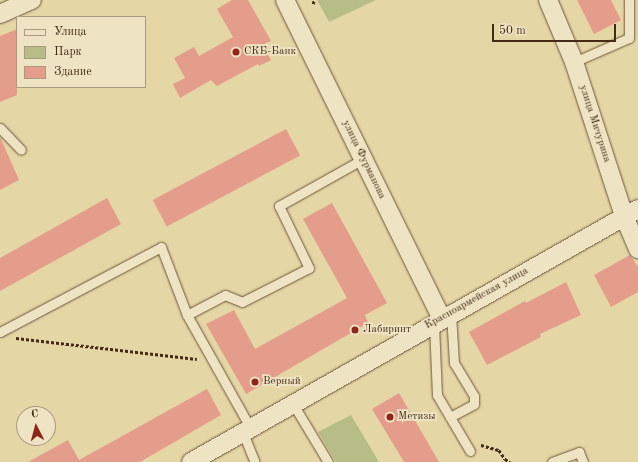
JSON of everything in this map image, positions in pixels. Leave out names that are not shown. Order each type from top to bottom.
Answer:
[{"type":"street","points":[[0,14],[32,0]]},
{"type":"street","name":"улица Фурманова","points":[[285,0],[442,319]]},
{"type":"street","name":"улица Мичурина","points":[[548,0],[574,62],[631,213],[638,250]]},
{"type":"street","name":"Красноармейская улица","points":[[191,462],[631,213]]},
{"type":"lane","points":[[574,62],[629,38],[629,0]]},
{"type":"lane","points":[[0,128],[21,150]]},
{"type":"lane","points":[[187,314],[225,295],[242,302],[309,268],[279,206],[363,159]]},
{"type":"lane","points":[[0,332],[161,247],[187,314],[247,431],[255,462]]},
{"type":"lane","points":[[442,319],[454,363],[474,396],[474,404],[450,418]]},
{"type":"lane","points":[[442,319],[437,395],[470,451]]},
{"type":"lane","points":[[294,404],[328,462]]},
{"type":"lane","points":[[552,462],[579,452],[583,462]]},
{"type":"path","points":[[313,4],[314,0]]},
{"type":"path","points":[[8,338],[212,361]]},
{"type":"path","points":[[464,440],[499,450],[510,462]]},
{"type":"green space","points":[[317,0],[376,0],[329,22]]},
{"type":"green space","points":[[351,415],[379,462],[336,462],[318,432]]},
{"type":"building","name":"СКБ-Банк","points":[[232,0],[248,0],[271,41],[262,45],[271,60],[259,66],[258,64],[217,86],[211,80],[180,98],[173,84],[185,78],[174,58],[194,47],[199,56],[233,37],[217,9]]},
{"type":"building","points":[[577,0],[611,0],[621,20],[594,34]]},
{"type":"building","points":[[16,29],[17,95],[0,102],[0,36]]},
{"type":"building","points":[[286,129],[300,155],[167,226],[153,200]]},
{"type":"building","points":[[0,137],[19,180],[0,190]]},
{"type":"building","points":[[107,198],[121,224],[0,291],[0,258]]},
{"type":"building","points":[[332,203],[387,303],[365,315],[368,323],[246,394],[206,324],[234,310],[255,349],[347,298],[303,219]]},
{"type":"building","points":[[630,255],[638,267],[638,292],[611,307],[594,275]]},
{"type":"building","points":[[566,282],[581,315],[540,334],[541,337],[487,365],[469,332],[525,301],[526,303]]},
{"type":"building","points":[[207,389],[221,415],[140,462],[28,462],[68,440],[79,460]]},
{"type":"building","points":[[399,393],[439,462],[404,462],[372,409]]},
{"type":"place","name":"СКБ-Банк","points":[[236,52]]},
{"type":"place","name":"Лабиринт","points":[[355,330]]},
{"type":"place","name":"Верный","points":[[255,382]]},
{"type":"place","name":"Метизы","points":[[390,417]]}]
